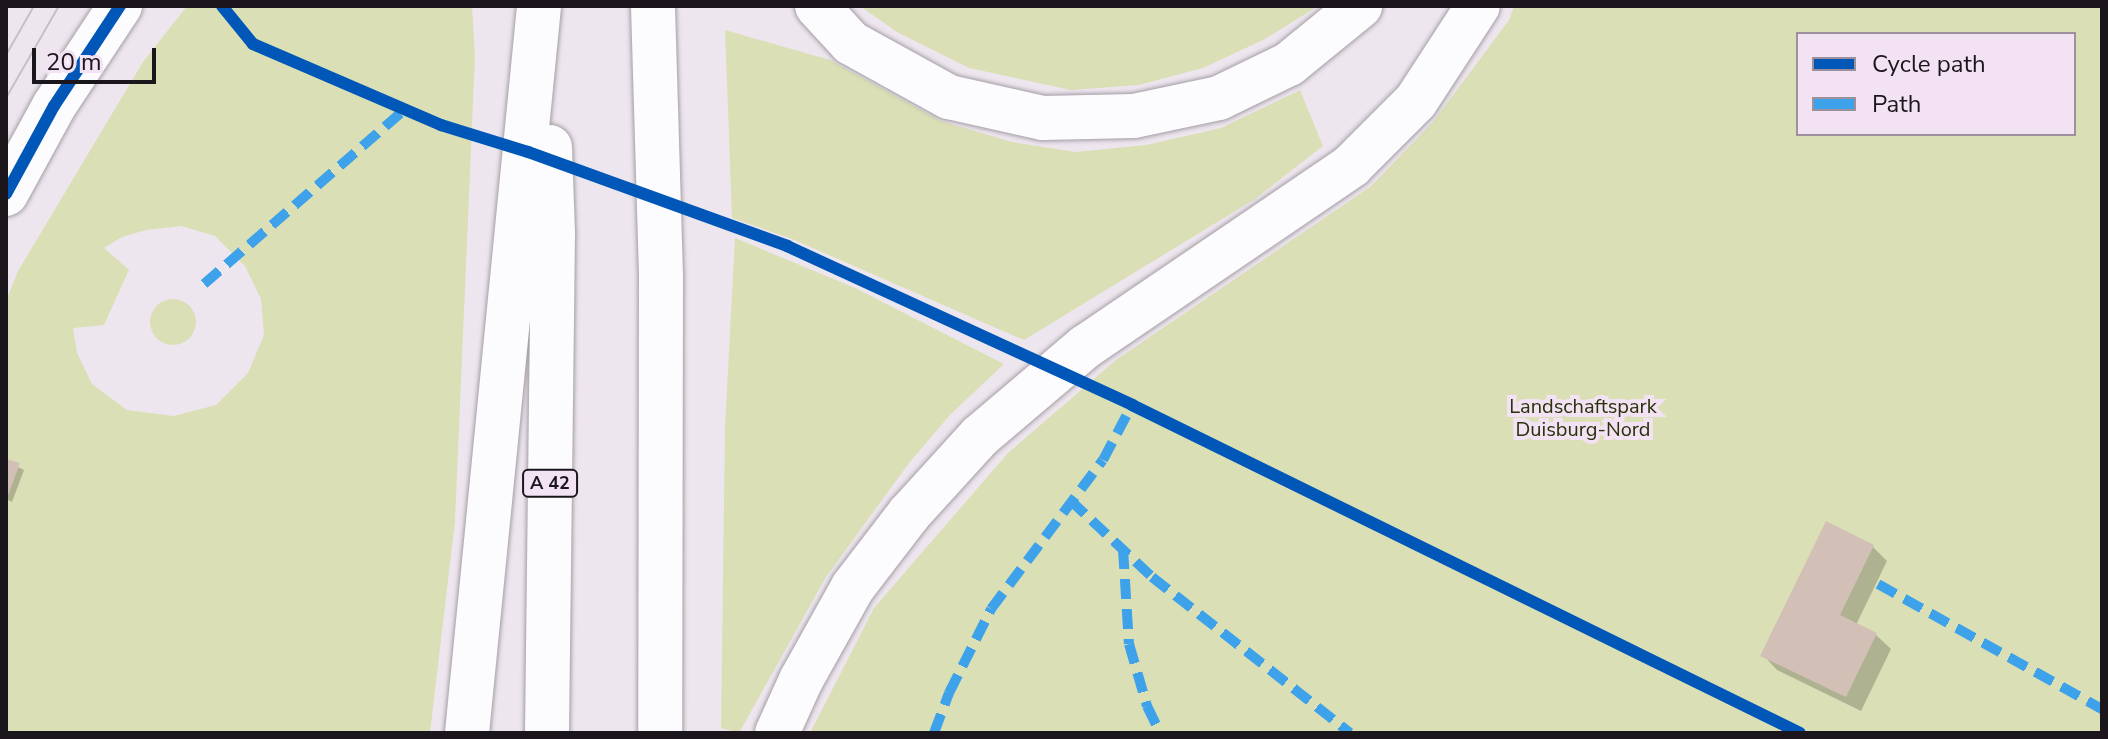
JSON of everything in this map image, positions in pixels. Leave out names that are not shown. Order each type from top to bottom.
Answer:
[{"type":"main road","points":[[6,194],[54,106],[120,6]]},
{"type":"main road","name":"A 42","points":[[542,6],[536,226],[547,733]]},
{"type":"main road","points":[[653,6],[661,278],[660,733]]},
{"type":"main road","points":[[817,6],[851,43],[949,97],[1043,118],[1134,116],[1219,98],[1289,64],[1360,6]]},
{"type":"main road","points":[[777,733],[801,680],[853,587],[909,514],[980,436],[1085,347],[1351,166],[1416,101],[1478,6]]},
{"type":"main road","points":[[467,733],[536,226]]},
{"type":"green space","points":[[187,6],[472,6],[475,56],[455,521],[430,733],[6,733],[6,301],[18,271],[143,62]],"holes":[[[181,226],[215,236],[245,266],[261,299],[264,335],[248,373],[216,405],[174,416],[127,410],[92,384],[77,353],[73,328],[104,325],[129,270],[104,248],[122,237],[146,230]]]},
{"type":"green space","points":[[860,6],[1318,6],[1265,39],[1203,68],[1139,85],[1071,90],[969,68],[897,32]]},
{"type":"green space","name":"Landschaftspark Duisburg-Nord","points":[[1514,6],[2102,6],[2102,733],[810,733],[874,608],[1008,453],[1116,360],[1370,187],[1433,122],[1509,20]]},
{"type":"green space","points":[[725,30],[830,60],[941,121],[1012,142],[1076,152],[1146,145],[1221,128],[1300,90],[1323,146],[1255,199],[1024,340],[792,239],[732,218]]},
{"type":"green space","points":[[735,238],[855,288],[1004,364],[950,415],[909,463],[826,577],[739,733],[721,728],[725,426]]},
{"type":"green space","points":[[173,299],[190,305],[196,322],[190,339],[173,345],[156,339],[150,322],[156,305]]},
{"type":"building","points":[[6,459],[20,463],[6,501]]},
{"type":"building","points":[[1826,521],[1874,545],[1840,615],[1877,633],[1846,697],[1760,656]]},
{"type":"tram line","points":[[6,55],[34,6]]},
{"type":"tram line","points":[[6,98],[59,6]]},
{"type":"marked path","points":[[204,284],[405,109]]},
{"type":"marked path","points":[[934,733],[949,693],[991,609],[1103,460],[1132,405]]},
{"type":"marked path","points":[[1070,500],[1152,577],[1350,733]]},
{"type":"marked path","points":[[1123,549],[1129,644],[1147,706],[1160,733]]},
{"type":"marked path","points":[[1878,584],[2102,709]]},
{"type":"cycle path","points":[[6,194],[54,106],[120,6]]},
{"type":"cycle path","points":[[222,6],[253,44],[441,125],[528,152],[787,246],[1132,405],[1800,733]]}]
